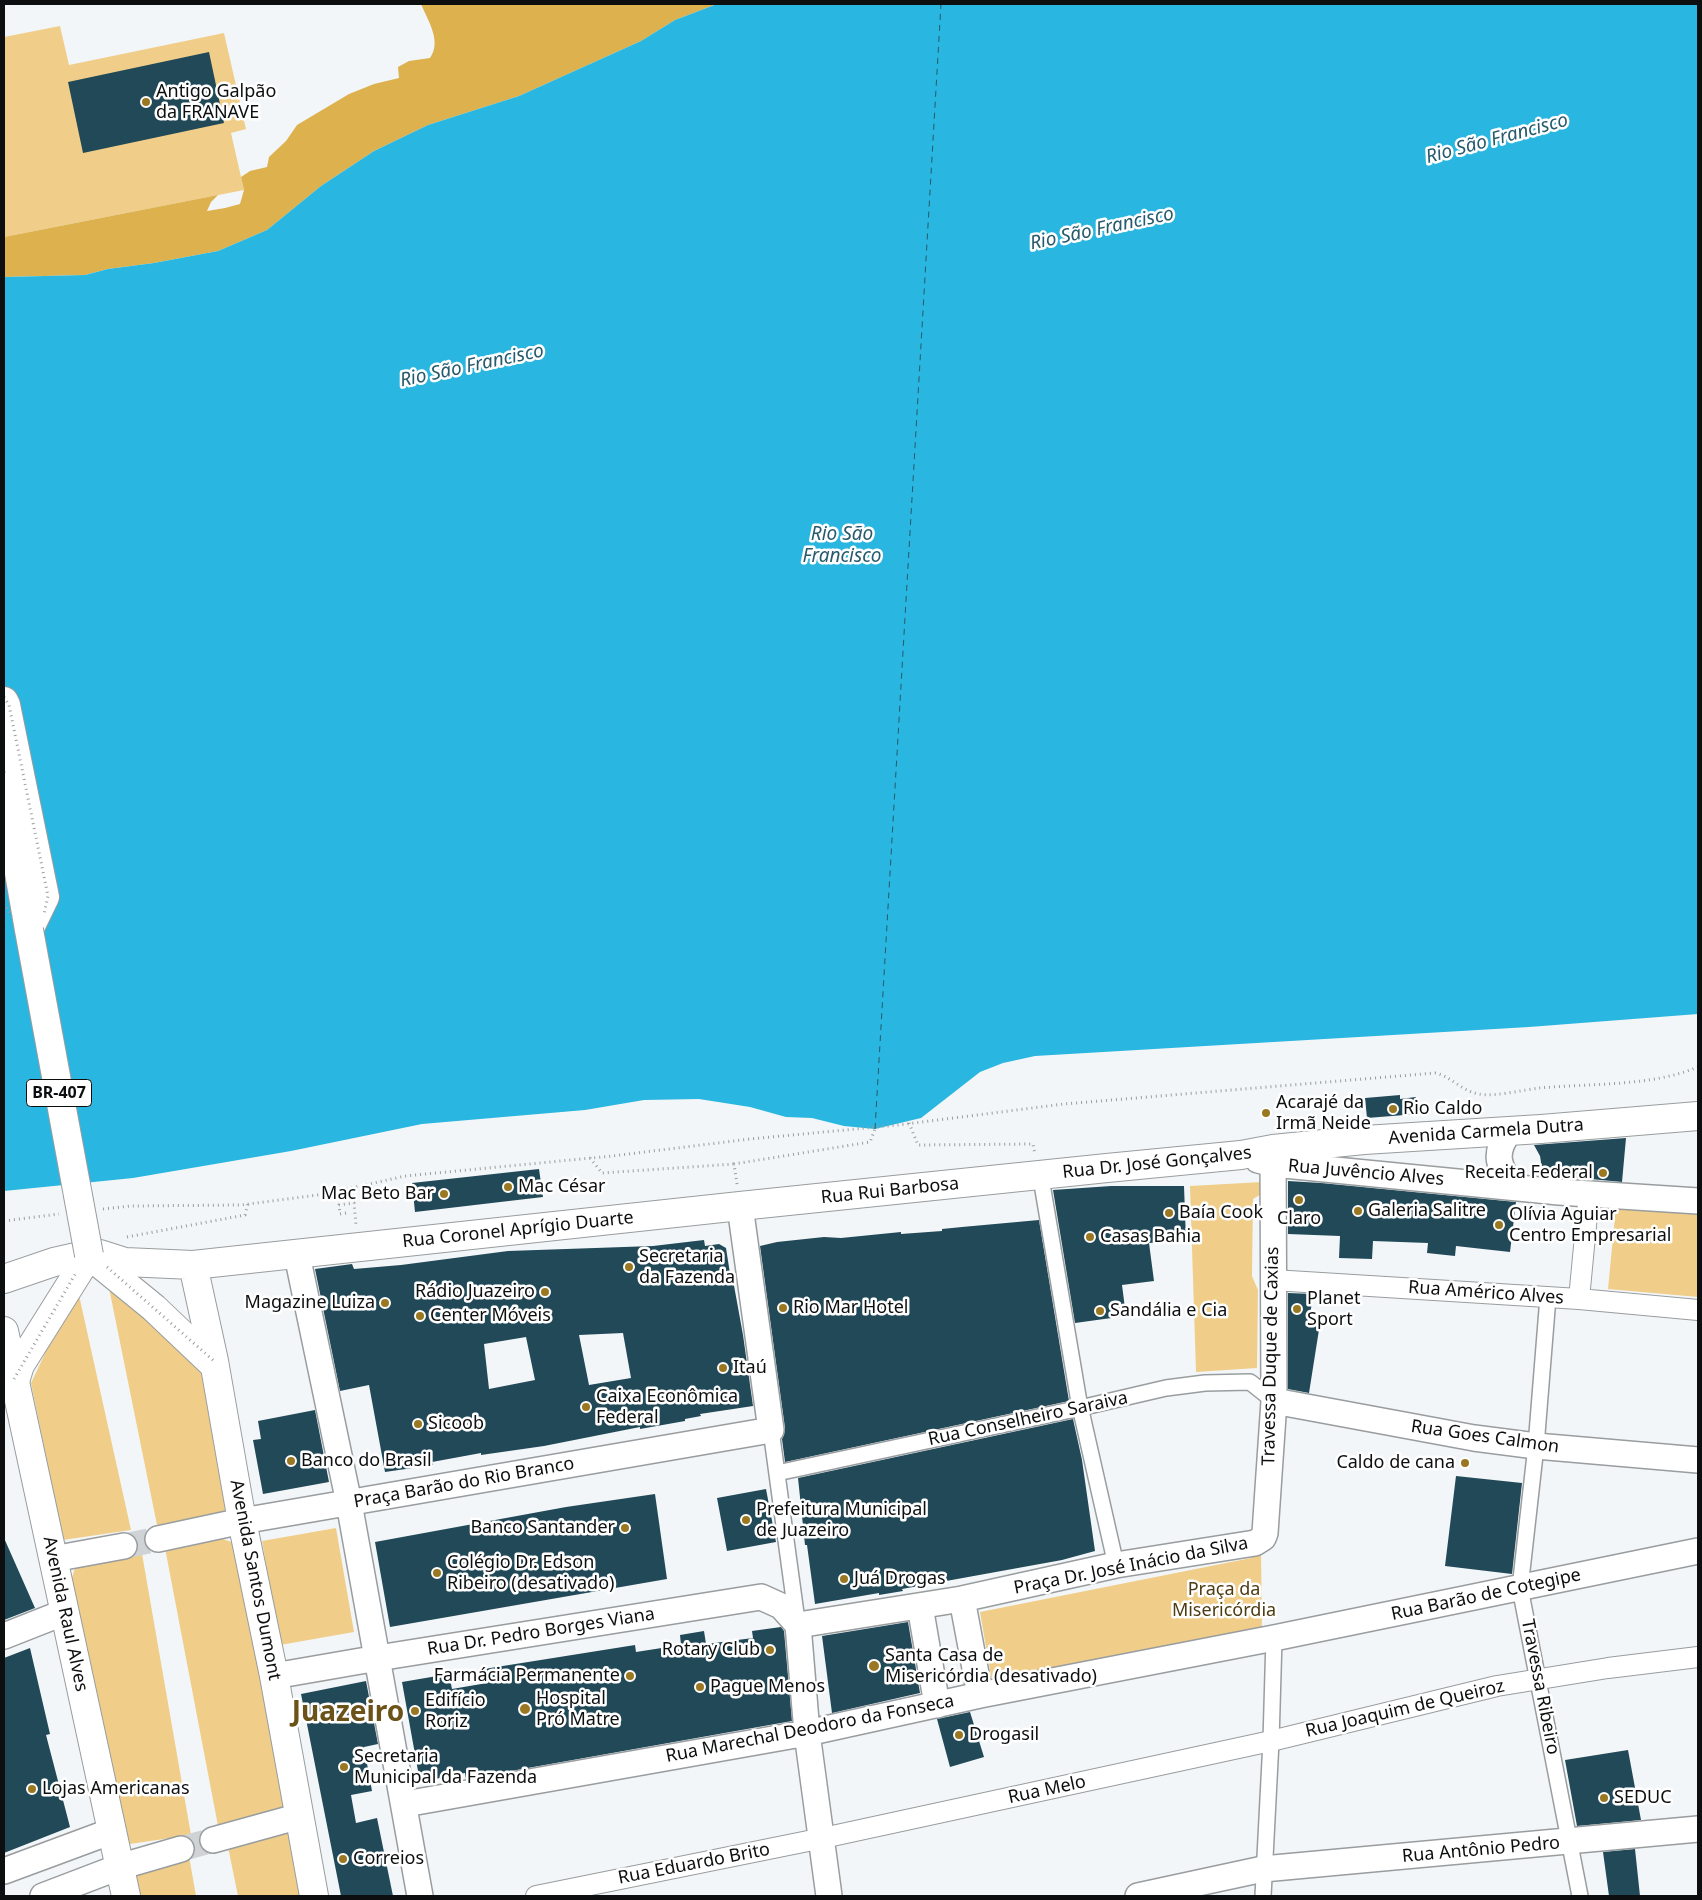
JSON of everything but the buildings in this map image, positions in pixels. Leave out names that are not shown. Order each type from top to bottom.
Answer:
[{"type":"main road","points":[[4,701],[45,897],[30,930]]},
{"type":"main road","name":"BR-407","points":[[4,787],[30,930],[94,1254]]},
{"type":"main road","name":"BR-407","points":[[4,897],[30,930]]},
{"type":"main road","name":"Avenida Carmela Dutra","points":[[1274,1157],[1364,1140],[1509,1132],[1698,1116]]},
{"type":"main road","name":"Rua Dr. José Gonçalves","points":[[1041,1180],[1241,1155],[1274,1157]]},
{"type":"main road","name":"Rua Rui Barbosa","points":[[740,1206],[1041,1180]]},
{"type":"main road","name":"Rua Coronel Aprígio Duarte","points":[[94,1254],[125,1262],[193,1265],[740,1206]]},
{"type":"main road","points":[[4,1279],[54,1262],[94,1254]]},
{"type":"main road","points":[[94,1254],[214,1365]]},
{"type":"main road","points":[[17,1373],[94,1254]]},
{"type":"main road","name":"Avenida Santos Dumont","points":[[193,1265],[274,1676],[314,1896]]},
{"type":"main road","name":"Avenida Raul Alves","points":[[4,1331],[17,1373],[65,1612],[126,1896]]},
{"type":"street","points":[[1509,1132],[1498,1152],[1502,1170],[1513,1186]]},
{"type":"street","name":"Rua Juvêncio Alves","points":[[1274,1157],[1589,1194],[1698,1200]]},
{"type":"street","name":"Travessa Duque de Caxias","points":[[1266,1533],[1274,1401],[1274,1157]]},
{"type":"street","points":[[1041,1180],[1080,1408],[1116,1565]]},
{"type":"street","points":[[1579,1299],[1589,1194]]},
{"type":"street","points":[[740,1206],[798,1625],[807,1733],[830,1896]]},
{"type":"street","points":[[297,1255],[349,1504],[420,1896]]},
{"type":"street","name":"Rua Américo Alves","points":[[1273,1280],[1579,1299],[1698,1310]]},
{"type":"street","name":"Travessa Ribeiro","points":[[1548,1297],[1536,1446],[1520,1588],[1580,1896]]},
{"type":"street","name":"Rua Conselheiro Saraiva","points":[[776,1473],[1166,1388],[1205,1383],[1250,1382],[1274,1401]]},
{"type":"street","name":"Rua Goes Calmon","points":[[1274,1401],[1474,1438],[1536,1446],[1698,1460]]},
{"type":"street","name":"Praça Barão do Rio Branco","points":[[158,1539],[242,1521],[771,1430]]},
{"type":"street","name":"Praça Dr. José Inácio da Silva","points":[[798,1625],[962,1599],[1116,1565],[1255,1543],[1263,1538],[1266,1533]]},
{"type":"street","points":[[54,1559],[124,1546]]},
{"type":"street","name":"Rua Barão de Cotegipe","points":[[1274,1638],[1698,1551]]},
{"type":"street","name":"Rua Dr. Pedro Borges Viana","points":[[274,1676],[761,1597],[782,1606],[798,1625]]},
{"type":"street","points":[[962,1599],[980,1695]]},
{"type":"street","points":[[920,1606],[937,1705]]},
{"type":"street","points":[[4,1636],[65,1612]]},
{"type":"street","points":[[1263,1896],[1274,1638]]},
{"type":"street","name":"Rua Marechal Deodoro da Fonseca","points":[[404,1804],[807,1733],[980,1695],[1274,1638]]},
{"type":"street","name":"Rua Joaquim de Queiroz","points":[[1271,1741],[1497,1686],[1698,1656]]},
{"type":"street","name":"Rua Melo","points":[[823,1838],[1271,1741]]},
{"type":"street","points":[[213,1840],[300,1816]]},
{"type":"street","name":"Rua Antônio Pedro","points":[[1138,1896],[1263,1869],[1698,1829]]},
{"type":"street","points":[[4,1871],[112,1831]]},
{"type":"street","name":"Rua Eduardo Brito","points":[[536,1896],[823,1838]]},
{"type":"street","points":[[43,1896],[119,1867],[181,1849]]},
{"type":"path","points":[[99,1209],[132,1206],[248,1204],[325,1194],[405,1176],[590,1158],[1064,1104],[1434,1073],[1444,1075],[1467,1091],[1481,1094],[1538,1088],[1621,1083],[1682,1074],[1698,1067]]},
{"type":"path","points":[[909,1123],[918,1145],[1033,1144],[1041,1180]]},
{"type":"path","points":[[590,1158],[602,1173],[734,1164],[870,1142],[875,1129]]},
{"type":"path","points":[[734,1164],[740,1206]]},
{"type":"path","points":[[346,1213],[340,1214],[339,1205],[354,1203],[357,1228]]},
{"type":"path","points":[[124,1238],[245,1215],[248,1204]]},
{"type":"path","points":[[4,1221],[67,1213]]},
{"type":"green space","points":[[60,26],[69,65],[224,33],[246,129],[231,133],[244,190],[4,237],[4,37]]},
{"type":"green space","points":[[1262,1182],[1263,1193],[1253,1199],[1252,1276],[1258,1290],[1257,1368],[1196,1372],[1190,1186]]},
{"type":"green space","points":[[1616,1206],[1698,1212],[1698,1297],[1608,1289]]},
{"type":"green space","points":[[108,1283],[204,1365],[234,1512],[157,1525]]},
{"type":"green space","points":[[77,1286],[131,1530],[63,1540],[31,1383]]},
{"type":"green space","points":[[336,1528],[354,1632],[280,1645],[262,1541]]},
{"type":"green space","points":[[217,1537],[234,1543],[293,1811],[218,1826],[165,1548]]},
{"type":"green space","points":[[141,1548],[191,1835],[123,1845],[69,1587],[75,1568],[87,1558]]},
{"type":"green space","name":"Praça da Misericórdia","points":[[1261,1551],[1262,1632],[992,1682],[980,1612],[1251,1558]]},
{"type":"green space","points":[[295,1830],[302,1881],[299,1896],[238,1896],[227,1842]]},
{"type":"green space","points":[[189,1856],[196,1896],[137,1896],[131,1873]]},
{"type":"shaded area","points":[[421,4],[717,4],[675,20],[641,41],[519,96],[428,125],[374,151],[321,186],[267,230],[218,251],[154,263],[108,269],[85,275],[4,277],[4,237],[218,195],[211,202],[207,211],[240,204],[244,190],[241,177],[250,171],[267,167],[269,157],[286,141],[297,125],[349,94],[374,84],[399,78],[398,67],[409,61],[430,58],[435,45],[433,31]]},
{"type":"water","name":"Rio São Francisco","points":[[717,4],[1698,4],[1698,1014],[1529,1027],[1035,1056],[1003,1063],[980,1072],[921,1118],[875,1129],[844,1126],[812,1118],[786,1117],[750,1107],[699,1099],[644,1100],[585,1110],[422,1124],[291,1151],[133,1178],[4,1191],[4,277],[85,275],[108,269],[154,263],[218,251],[267,230],[321,186],[374,151],[428,125],[519,96],[641,41],[675,20]]},
{"type":"ferry route","points":[[875,1129],[941,4]]},
{"type":"tunnel","points":[[124,1546],[158,1539]]},
{"type":"tunnel","points":[[181,1849],[213,1840]]},
{"type":"place","name":"Antigo Galpão da FRANAVE","points":[[146,102]]},
{"type":"place","name":"Rio Caldo","points":[[1393,1109]]},
{"type":"place","name":"Acarajé da Irmã Neide","points":[[1266,1113]]},
{"type":"place","name":"Receita Federal","points":[[1603,1173]]},
{"type":"place","name":"Mac César","points":[[508,1187]]},
{"type":"place","name":"Mac Beto Bar","points":[[444,1194]]},
{"type":"place","name":"Claro","points":[[1299,1200]]},
{"type":"place","name":"Galeria Salitre","points":[[1358,1211]]},
{"type":"place","name":"Baía Cook","points":[[1169,1213]]},
{"type":"place","name":"Olívia Aguiar Centro Empresarial","points":[[1499,1225]]},
{"type":"place","name":"Casas Bahia","points":[[1090,1237]]},
{"type":"place","name":"Secretaria da Fazenda","points":[[629,1267]]},
{"type":"place","name":"Rádio Juazeiro","points":[[545,1292]]},
{"type":"place","name":"Magazine Luiza","points":[[385,1303]]},
{"type":"place","name":"Rio Mar Hotel","points":[[783,1308]]},
{"type":"place","name":"Planet Sport","points":[[1297,1309]]},
{"type":"place","name":"Sandália e Cia","points":[[1100,1311]]},
{"type":"place","name":"Center Móveis","points":[[420,1316]]},
{"type":"place","name":"Itaú","points":[[723,1368]]},
{"type":"place","name":"Caixa Econômica Federal","points":[[586,1407]]},
{"type":"place","name":"Sicoob","points":[[418,1424]]},
{"type":"place","name":"Banco do Brasil","points":[[291,1461]]},
{"type":"place","name":"Caldo de cana","points":[[1465,1463]]},
{"type":"place","name":"Prefeitura Municipal de Juazeiro","points":[[746,1520]]},
{"type":"place","name":"Banco Santander","points":[[625,1528]]},
{"type":"place","name":"Colégio Dr. Edson Ribeiro (desativado)","points":[[437,1573]]},
{"type":"place","name":"Juá Drogas","points":[[844,1579]]},
{"type":"place","name":"Rotary Club","points":[[770,1650]]},
{"type":"place","name":"Santa Casa de Misericórdia (desativado)","points":[[874,1666]]},
{"type":"place","name":"Farmácia Permanente","points":[[630,1676]]},
{"type":"place","name":"Pague Menos","points":[[700,1687]]},
{"type":"place","name":"Hospital Pró Matre","points":[[525,1709]]},
{"type":"place","name":"Edifício Roriz","points":[[415,1711]]},
{"type":"place","name":"Drogasil","points":[[959,1735]]},
{"type":"place","name":"Secretaria Municipal da Fazenda","points":[[344,1767]]},
{"type":"place","name":"Lojas Americanas","points":[[32,1789]]},
{"type":"place","name":"SEDUC","points":[[1604,1798]]},
{"type":"place","name":"Correios","points":[[343,1859]]},
{"type":"district","name":"Juazeiro","points":[[348,1713]]}]
